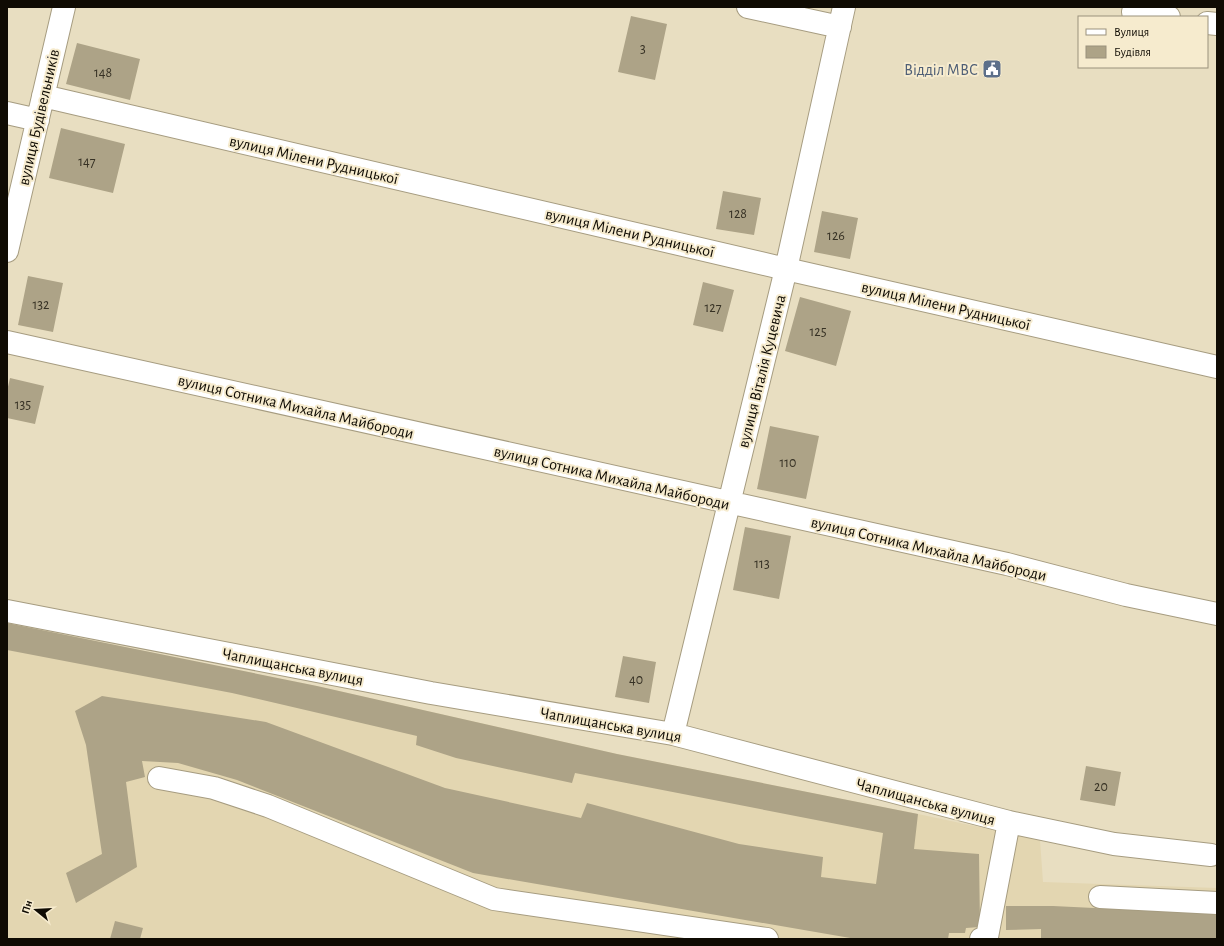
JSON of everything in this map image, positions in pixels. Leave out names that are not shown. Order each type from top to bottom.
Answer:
[{"type":"street","name":"вулиця Будівельників","points":[[7,251],[64,7]]},
{"type":"street","points":[[748,7],[842,17]]},
{"type":"street","points":[[1133,12],[1162,16]]},
{"type":"street","name":"вулиця Віталія Куцевича","points":[[673,734],[786,269],[842,17]]},
{"type":"street","name":"вулиця Мілени Рудницької","points":[[43,96],[786,269],[1217,367]]},
{"type":"street","points":[[7,113],[38,120]]},
{"type":"street","name":"вулиця Сотника Михайла Майбороди","points":[[7,342],[1007,564],[1126,595],[1217,614]]},
{"type":"street","name":"Чаплищанська вулиця","points":[[7,612],[431,693],[673,734],[1009,822],[1114,844],[1211,855]]},
{"type":"street","points":[[159,778],[214,788],[268,806],[494,898],[767,939]]},
{"type":"street","points":[[988,938],[1009,822]]},
{"type":"street","points":[[1100,897],[1217,903]]},
{"type":"shaded area","points":[[7,623],[317,686],[617,754],[1040,840],[1043,882],[1217,888],[1217,939],[7,939]]},
{"type":"building","points":[[631,16],[667,24],[655,80],[618,72]]},
{"type":"building","points":[[77,43],[140,59],[130,100],[66,84]]},
{"type":"building","points":[[61,128],[125,144],[113,193],[49,178]]},
{"type":"building","points":[[723,191],[761,198],[754,235],[716,229]]},
{"type":"building","points":[[822,211],[858,218],[850,259],[814,252]]},
{"type":"building","points":[[28,276],[63,283],[53,332],[18,325]]},
{"type":"building","points":[[703,282],[734,290],[723,332],[693,325]]},
{"type":"building","points":[[800,297],[851,311],[836,366],[785,351]]},
{"type":"building","points":[[10,378],[44,386],[35,424],[7,418],[7,391]]},
{"type":"building","points":[[770,426],[819,436],[806,499],[757,489]]},
{"type":"building","points":[[745,527],[791,536],[779,599],[733,590]]},
{"type":"building","points":[[7,623],[317,686],[617,754],[918,814],[914,849],[979,854],[980,927],[966,928],[965,933],[949,933],[948,939],[856,939],[473,873],[237,780],[178,763],[142,761],[145,777],[126,782],[137,867],[76,903],[66,873],[102,854],[86,745],[75,711],[102,696],[266,722],[445,788],[581,818],[587,803],[739,844],[823,857],[821,877],[876,884],[883,833],[575,773],[572,783],[456,758],[416,745],[417,736],[232,693],[7,650]]},
{"type":"building","points":[[623,656],[656,662],[649,703],[615,697]]},
{"type":"building","points":[[1086,766],[1121,772],[1115,806],[1080,800]]},
{"type":"building","points":[[1006,906],[1053,906],[1217,914],[1217,939],[1041,939],[1041,929],[1006,930]]},
{"type":"building","points":[[115,921],[143,928],[140,939],[110,939]]},
{"type":"place","name":"Відділ МВС","points":[[992,69]]}]
